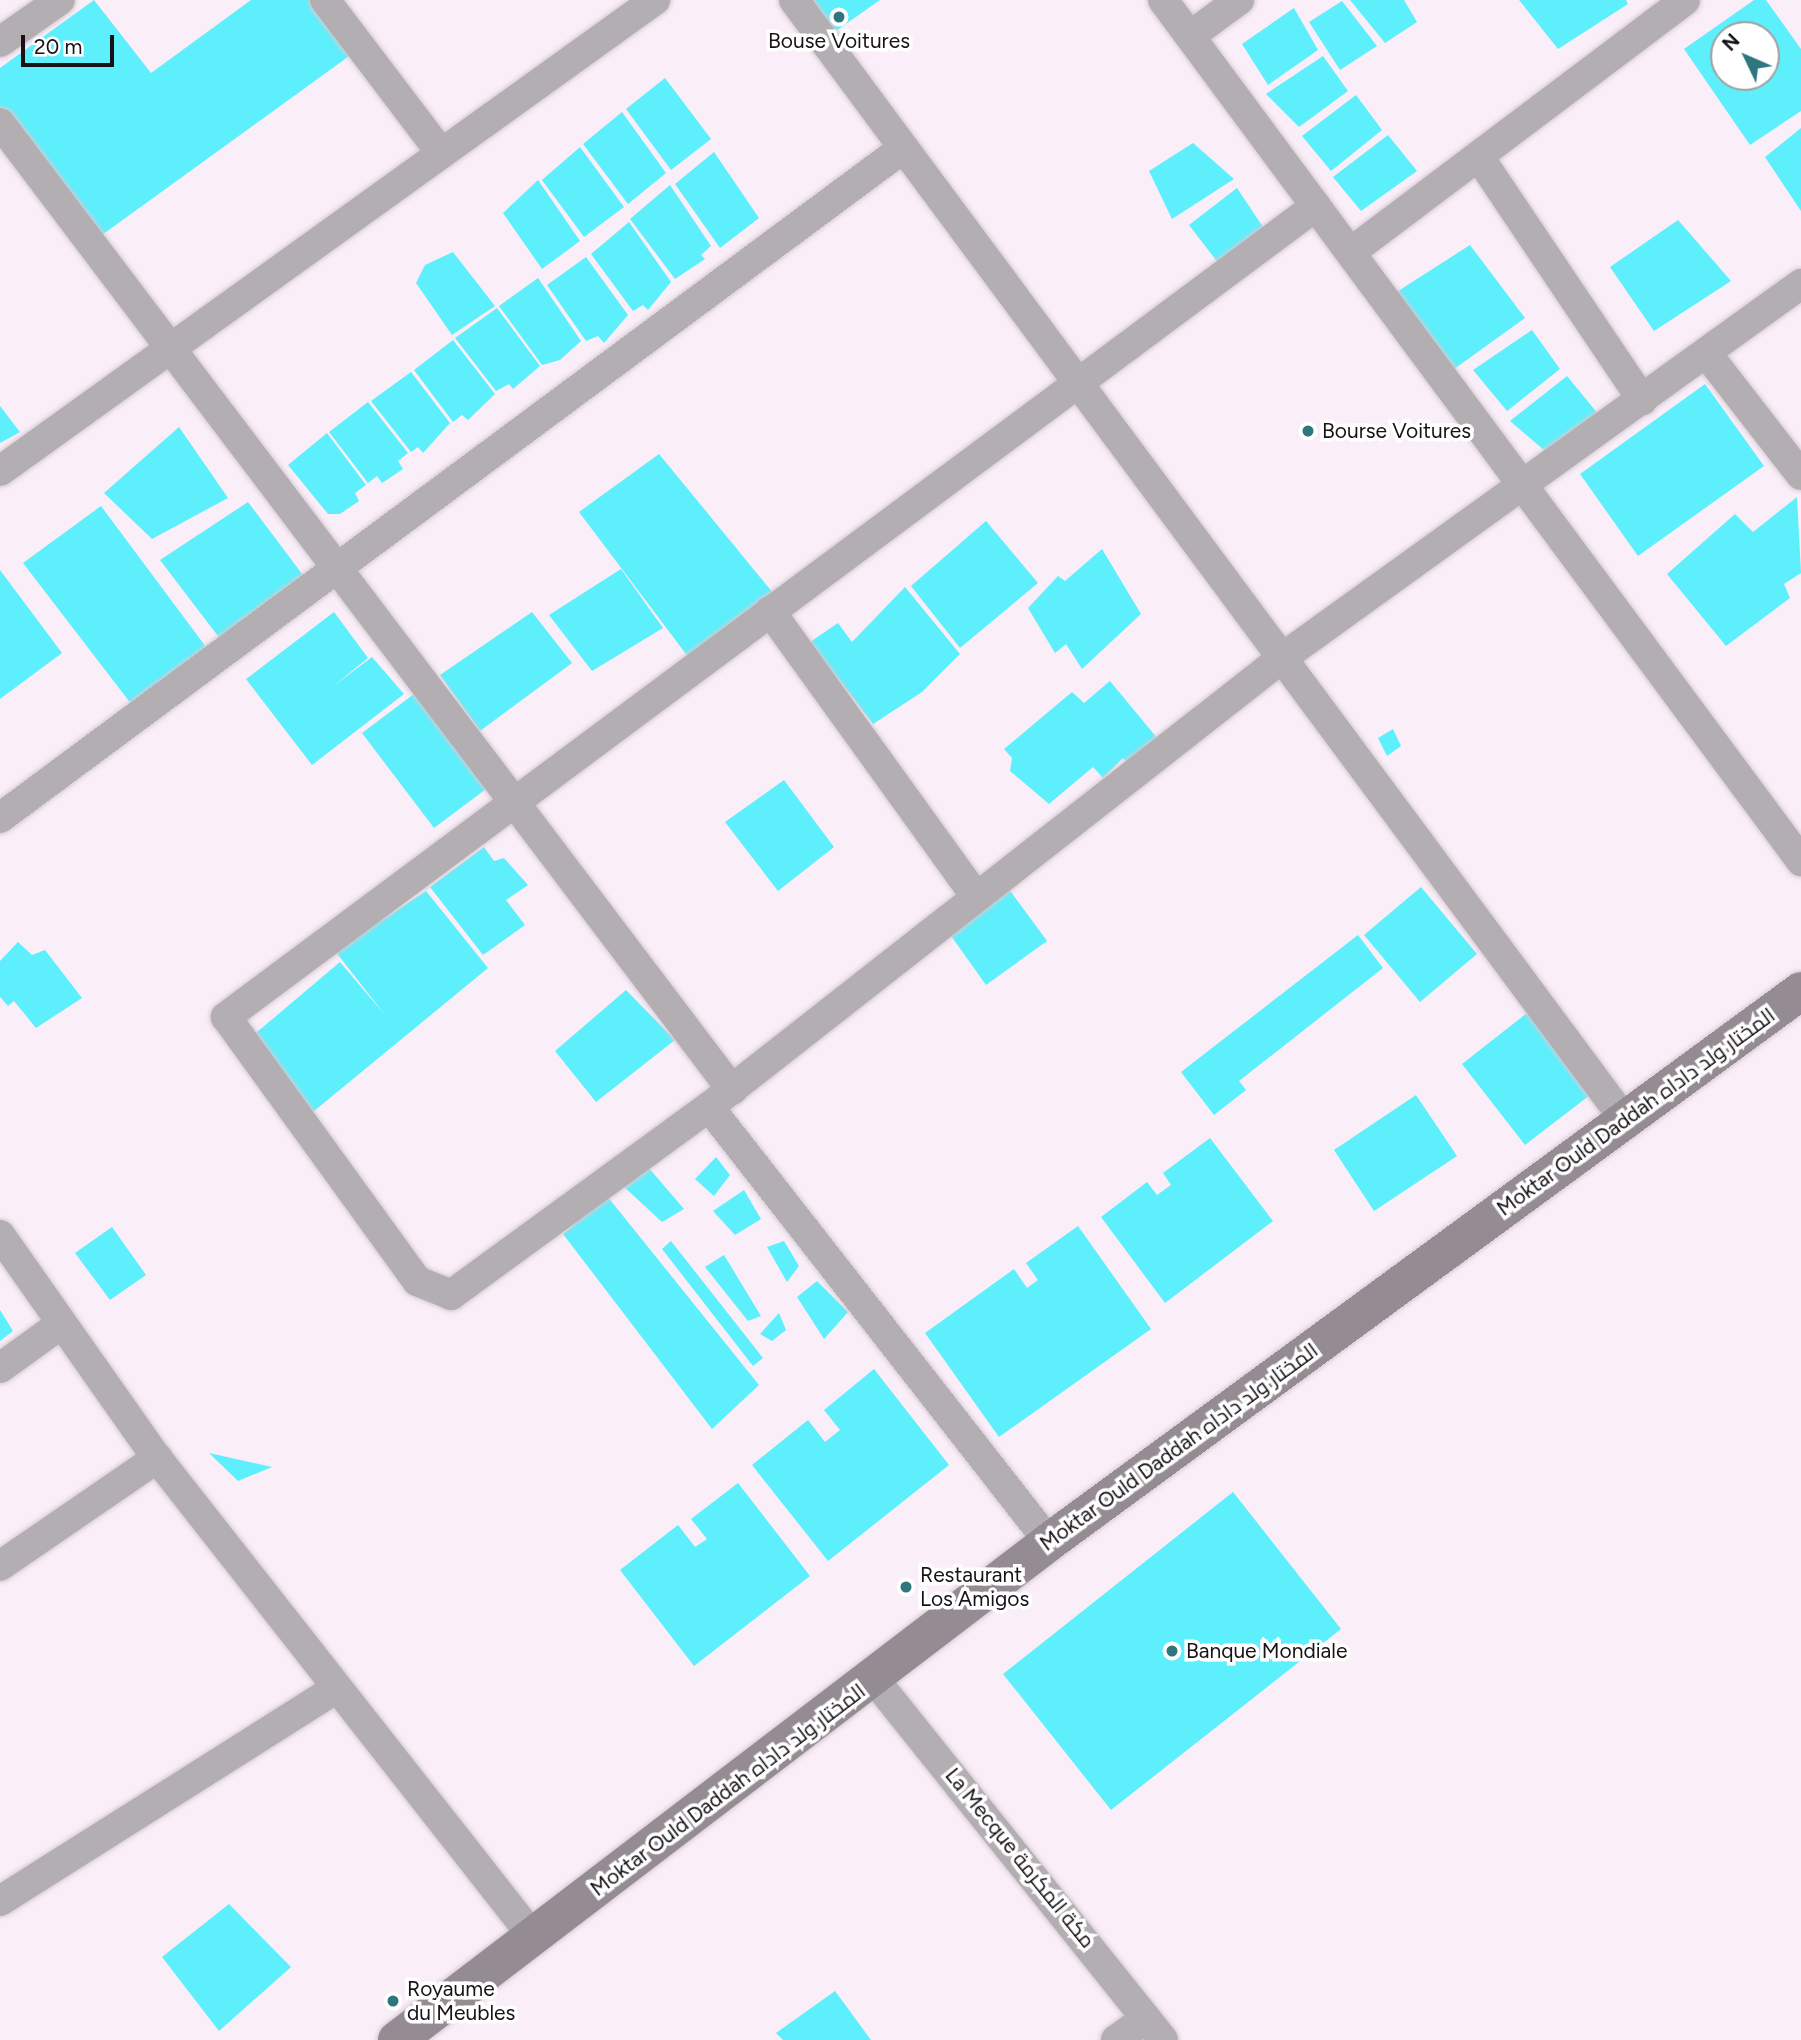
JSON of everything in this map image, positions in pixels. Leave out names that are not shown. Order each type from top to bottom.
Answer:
[{"type":"main road","name":"Moktar Ould Daddah المختار ولد داداه","points":[[397,2040],[874,1679],[1049,1542],[1801,991]]},
{"type":"street","points":[[0,43],[60,0]]},
{"type":"street","points":[[325,0],[440,153]]},
{"type":"street","points":[[0,471],[655,0]]},
{"type":"street","points":[[794,0],[1625,1120]]},
{"type":"street","points":[[1163,0],[1524,483],[1801,860]]},
{"type":"street","points":[[1190,36],[1239,0]]},
{"type":"street","points":[[1351,251],[1685,0]]},
{"type":"street","points":[[0,123],[511,805],[721,1098],[1049,1542]]},
{"type":"street","points":[[0,818],[902,149]]},
{"type":"street","points":[[1479,157],[1642,400]]},
{"type":"street","points":[[1316,206],[1077,380],[226,1017],[417,1281],[451,1295],[721,1098],[1282,658],[1801,284]]},
{"type":"street","points":[[1707,354],[1801,475]]},
{"type":"street","points":[[770,611],[976,897]]},
{"type":"street","points":[[0,1235],[157,1458],[335,1689],[534,1938]]},
{"type":"street","points":[[0,1368],[61,1324]]},
{"type":"street","points":[[0,1566],[157,1458]]},
{"type":"street","name":"La Mecque مكة المكرمة","points":[[874,1679],[1154,2029]]},
{"type":"street","points":[[0,1901],[335,1689]]},
{"type":"street","points":[[1116,2040],[1154,2029]]},
{"type":"building","points":[[94,0],[151,73],[251,0],[313,0],[352,54],[95,240],[0,107],[0,68]]},
{"type":"building","name":"Bouse Voitures","points":[[810,0],[880,0],[833,33]]},
{"type":"building","points":[[1350,0],[1404,0],[1417,22],[1385,43]]},
{"type":"building","points":[[1519,0],[1626,0],[1628,4],[1558,49]]},
{"type":"building","points":[[1754,0],[1766,0],[1801,49],[1801,111],[1750,145],[1713,91],[1780,91],[1780,21],[1724,21]]},
{"type":"building","points":[[1342,1],[1377,46],[1340,70],[1309,22]]},
{"type":"building","points":[[1294,8],[1318,50],[1268,85],[1242,44]]},
{"type":"building","points":[[1710,31],[1710,87],[1684,49]]},
{"type":"building","points":[[1323,56],[1348,91],[1299,127],[1266,94]]},
{"type":"building","points":[[665,78],[711,139],[671,170],[626,109]]},
{"type":"building","points":[[1356,95],[1382,130],[1331,171],[1302,136]]},
{"type":"building","points":[[622,112],[666,173],[628,204],[583,144]]},
{"type":"building","points":[[1801,128],[1801,211],[1765,157]]},
{"type":"building","points":[[1388,135],[1417,171],[1361,211],[1333,177]]},
{"type":"building","points":[[1193,143],[1234,179],[1172,219],[1149,171]]},
{"type":"building","points":[[580,147],[624,207],[584,237],[542,180]]},
{"type":"building","points":[[714,152],[759,218],[720,248],[675,184]]},
{"type":"building","points":[[538,180],[580,241],[542,269],[503,213]]},
{"type":"building","points":[[670,185],[711,246],[701,255],[705,259],[675,279],[630,219]]},
{"type":"building","points":[[1237,188],[1265,230],[1219,264],[1189,225]]},
{"type":"building","points":[[1678,220],[1731,281],[1654,331],[1610,267]]},
{"type":"building","points":[[629,222],[671,282],[648,310],[643,305],[633,311],[591,254]]},
{"type":"building","points":[[1470,245],[1525,318],[1450,372],[1392,295]]},
{"type":"building","points":[[453,252],[495,306],[452,335],[416,283],[425,265]]},
{"type":"building","points":[[586,257],[628,315],[604,343],[598,336],[586,341],[547,285]]},
{"type":"building","points":[[538,278],[581,341],[560,360],[542,365],[499,306]]},
{"type":"building","points":[[497,308],[540,366],[513,389],[509,384],[496,391],[455,338]]},
{"type":"building","points":[[1532,330],[1560,369],[1507,411],[1473,370]]},
{"type":"building","points":[[453,340],[495,394],[468,420],[462,415],[453,422],[414,370]]},
{"type":"building","points":[[411,372],[450,423],[423,453],[418,447],[411,452],[371,401]]},
{"type":"building","points":[[1567,376],[1599,415],[1545,451],[1510,421]]},
{"type":"building","points":[[1705,384],[1764,466],[1638,556],[1580,474]]},
{"type":"building","points":[[368,402],[408,453],[398,461],[403,469],[382,483],[377,476],[368,483],[329,432]]},
{"type":"building","points":[[0,406],[20,432],[0,443]]},
{"type":"building","points":[[179,427],[228,498],[152,539],[104,493]]},
{"type":"building","points":[[327,433],[366,485],[355,493],[359,501],[340,514],[328,514],[288,465]]},
{"type":"building","points":[[659,454],[778,599],[689,658],[579,512]]},
{"type":"building","points":[[1797,497],[1801,573],[1784,584],[1790,598],[1726,646],[1667,574],[1735,514],[1753,532]]},
{"type":"building","points":[[248,502],[312,587],[224,644],[160,560]]},
{"type":"building","points":[[101,506],[209,651],[132,705],[23,563]]},
{"type":"building","points":[[986,521],[1038,583],[960,648],[911,586]]},
{"type":"building","points":[[1102,549],[1141,614],[1082,669],[1066,644],[1055,653],[1028,608],[1058,576],[1065,581]]},
{"type":"building","points":[[621,569],[663,628],[592,671],[549,615]]},
{"type":"building","points":[[0,570],[62,653],[0,699]]},
{"type":"building","points":[[905,587],[960,654],[922,692],[873,724],[810,642],[838,623],[852,642]]},
{"type":"building","points":[[334,612],[368,658],[332,687],[372,657],[404,694],[312,765],[246,679]]},
{"type":"building","points":[[532,612],[572,663],[480,731],[440,675]]},
{"type":"building","points":[[1110,681],[1162,744],[1131,767],[1123,758],[1103,778],[1093,767],[1049,804],[1010,771],[1012,758],[1004,749],[1072,692],[1084,703]]},
{"type":"building","points":[[418,691],[490,786],[434,828],[362,733]]},
{"type":"building","points":[[1393,729],[1401,746],[1387,756],[1378,738]]},
{"type":"building","points":[[784,780],[834,847],[778,891],[725,822]]},
{"type":"building","points":[[484,847],[494,861],[504,858],[528,885],[506,900],[525,925],[483,955],[430,887]]},
{"type":"building","points":[[1421,887],[1477,954],[1420,1002],[1364,935]]},
{"type":"building","points":[[1008,888],[1047,941],[986,985],[949,933]]},
{"type":"building","points":[[426,891],[488,968],[308,1116],[250,1038],[340,962],[385,1015],[335,951]]},
{"type":"building","points":[[1358,935],[1383,968],[1239,1081],[1246,1090],[1214,1115],[1181,1072]]},
{"type":"building","points":[[18,942],[32,955],[45,950],[82,998],[36,1028],[14,1001],[8,1006],[0,997],[0,961]]},
{"type":"building","points":[[626,990],[675,1040],[596,1102],[555,1051]]},
{"type":"building","points":[[1527,1013],[1590,1095],[1525,1145],[1462,1064]]},
{"type":"building","points":[[1416,1095],[1457,1156],[1374,1211],[1334,1150]]},
{"type":"building","points":[[1210,1138],[1273,1221],[1165,1303],[1101,1217],[1147,1182],[1157,1195],[1171,1185],[1163,1173]]},
{"type":"building","points":[[716,1157],[730,1175],[714,1196],[695,1179]]},
{"type":"building","points":[[648,1167],[684,1209],[662,1222],[622,1185]]},
{"type":"building","points":[[744,1190],[761,1219],[735,1235],[713,1211]]},
{"type":"building","points":[[607,1196],[759,1385],[712,1429],[563,1234]]},
{"type":"building","points":[[1078,1226],[1151,1329],[999,1437],[925,1333],[1014,1269],[1027,1288],[1038,1280],[1026,1263]]},
{"type":"building","points":[[112,1227],[146,1275],[110,1300],[75,1253]]},
{"type":"building","points":[[671,1241],[763,1358],[753,1366],[662,1249]]},
{"type":"building","points":[[784,1241],[799,1266],[787,1282],[767,1247]]},
{"type":"building","points":[[724,1255],[761,1316],[748,1321],[705,1267]]},
{"type":"building","points":[[817,1281],[848,1312],[824,1339],[797,1297]]},
{"type":"building","points":[[0,1310],[13,1331],[0,1341]]},
{"type":"building","points":[[779,1313],[786,1330],[772,1341],[760,1334]]},
{"type":"building","points":[[874,1369],[949,1465],[828,1561],[752,1465],[808,1420],[825,1442],[840,1430],[824,1410]]},
{"type":"building","points":[[209,1453],[272,1467],[238,1481]]},
{"type":"building","points":[[738,1483],[810,1576],[694,1666],[620,1570],[678,1525],[695,1547],[707,1539],[691,1519]]},
{"type":"building","name":"Banque Mondiale","points":[[1233,1492],[1341,1629],[1111,1810],[1003,1674]]},
{"type":"building","points":[[229,1904],[291,1967],[219,2031],[162,1957]]},
{"type":"building","points":[[835,1991],[871,2040],[783,2040],[776,2033]]},
{"type":"place","name":"Bouse Voitures","points":[[839,17]]},
{"type":"place","name":"Bourse Voitures","points":[[1308,431]]},
{"type":"place","name":"Restaurant Los Amigos","points":[[906,1587]]},
{"type":"place","name":"Banque Mondiale","points":[[1172,1651]]},
{"type":"place","name":"Royaume du Meubles","points":[[393,2001]]}]
